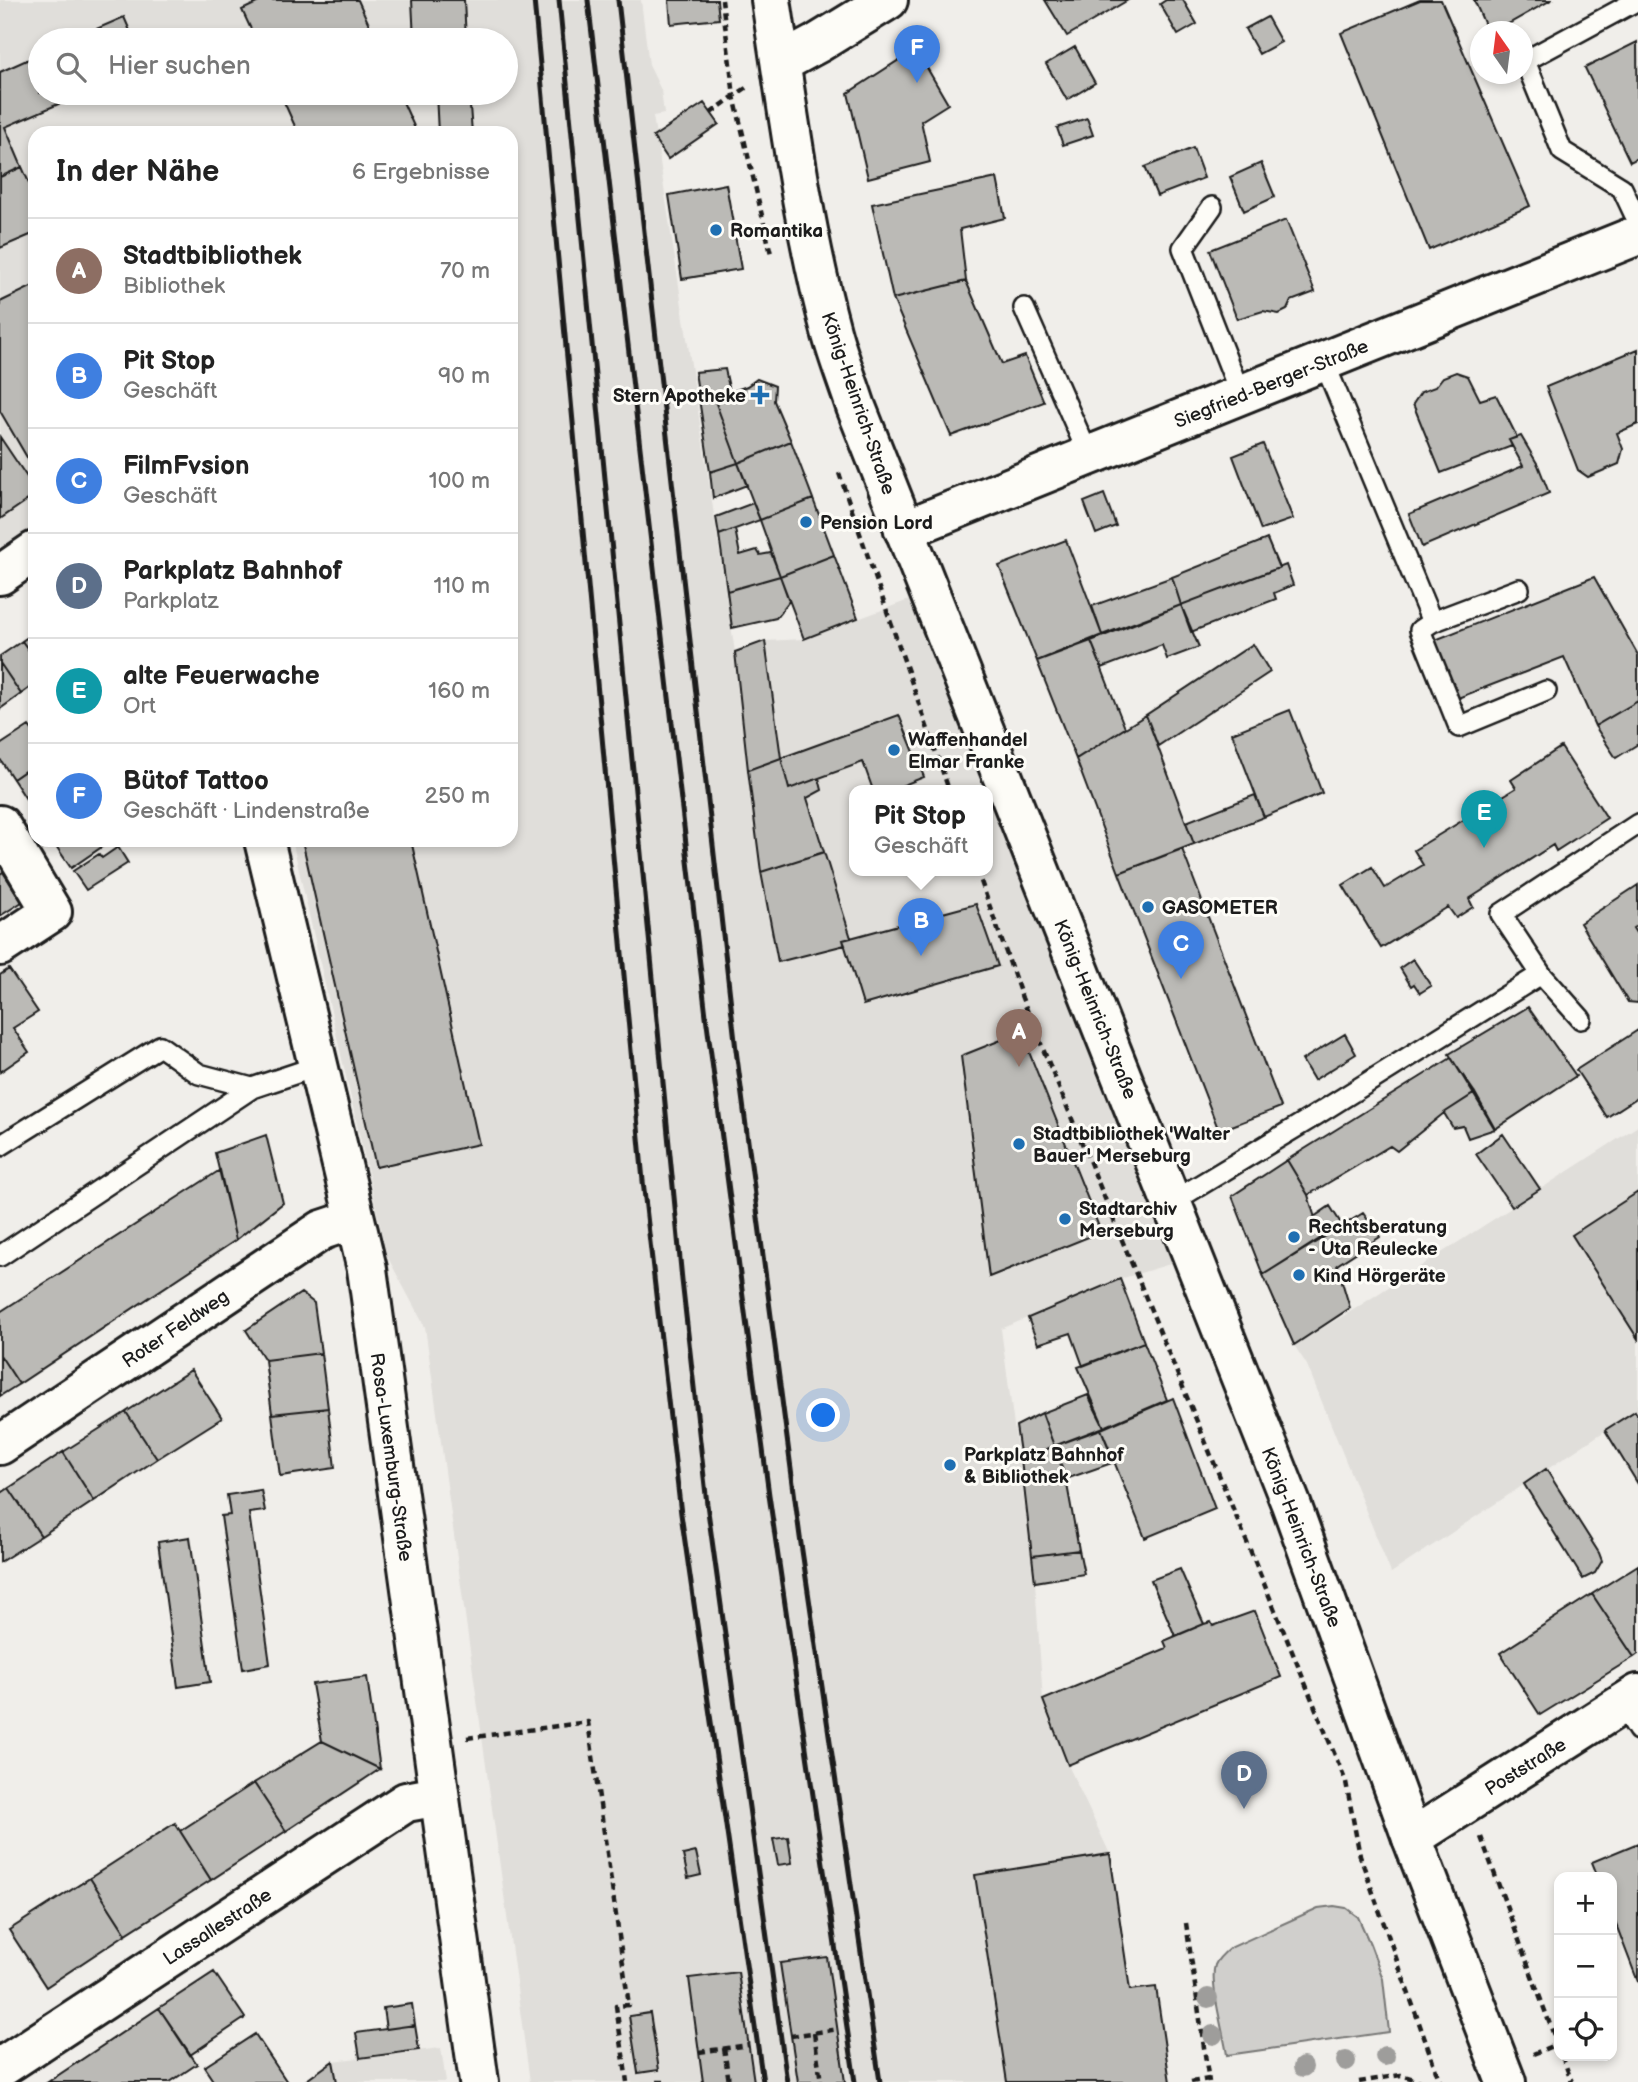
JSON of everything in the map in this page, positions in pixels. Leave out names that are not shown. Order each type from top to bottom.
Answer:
[{"type":"street","name":"König-Heinrich-Straße","points":[[771,0],[814,260],[832,333],[856,407],[1296,1515],[1412,1838],[1506,2082]]},
{"type":"street","points":[[781,63],[888,0]]},
{"type":"street","name":"Siegfried-Berger-Straße","points":[[904,530],[1638,235]]},
{"type":"street","points":[[0,575],[28,556]]},
{"type":"street","points":[[0,825],[52,912],[0,946]]},
{"type":"street","name":"Rosa-Luxemburg-Straße","points":[[266,847],[367,1269],[479,2082]]},
{"type":"street","name":"Roter Feldweg","points":[[0,1445],[322,1230],[355,1219]]},
{"type":"street","name":"Poststraße","points":[[1412,1838],[1468,1802],[1633,1710]]},
{"type":"street","name":"Lassallestraße","points":[[0,2068],[406,1802],[439,1796]]},
{"type":"lane","points":[[1638,0],[1525,61],[1562,151],[1622,188],[1638,222]]},
{"type":"lane","points":[[1212,207],[1183,248],[1241,396]]},
{"type":"lane","points":[[1024,308],[1089,456]]},
{"type":"lane","points":[[1324,362],[1432,622]]},
{"type":"lane","points":[[1519,589],[1432,622],[1420,630],[1459,727],[1546,691]]},
{"type":"lane","points":[[1581,1019],[1541,974],[1501,914],[1638,824]]},
{"type":"lane","points":[[1172,1202],[1541,974]]},
{"type":"lane","points":[[0,1146],[160,1046],[200,1074],[252,1088]]},
{"type":"lane","points":[[0,1256],[252,1088],[318,1066]]},
{"type":"path","points":[[711,113],[734,96],[722,0]]},
{"type":"path","points":[[979,876],[1022,998],[1346,1782],[1360,1856],[1440,2082]]},
{"type":"path","points":[[431,1742],[588,1722],[629,2005],[616,2006],[626,2082]]},
{"type":"path","points":[[1468,1802],[1554,2035]]},
{"type":"path","points":[[1186,1923],[1209,2081],[1191,2082]]},
{"type":"path","points":[[791,2036],[838,2029]]},
{"type":"path","points":[[814,2033],[821,2082]]},
{"type":"path","points":[[699,2052],[748,2045]]},
{"type":"path","points":[[724,2048],[729,2082]]},
{"type":"path","points":[[1564,2061],[1572,2082]]},
{"type":"path","points":[[1359,2082],[1401,2075],[1423,2082]]},
{"type":"path","points":[[657,2082],[664,2082]]},
{"type":"shaded area","points":[[0,0],[641,0],[649,65],[661,90],[664,114],[653,116],[735,652],[765,641],[804,639],[917,597],[991,785],[849,785],[849,876],[993,876],[993,791],[1177,1262],[1120,1279],[1001,1329],[1035,1582],[1043,1700],[1068,1765],[1110,1854],[1130,1990],[1156,1987],[1170,2082],[530,2082],[425,1327],[387,1256],[294,847],[518,847],[518,126],[28,126],[28,539],[0,558]]},
{"type":"shaded area","points":[[1638,1126],[1638,1409],[1391,1573],[1307,1365],[1294,1345],[1353,1310]]},
{"type":"shaded area","points":[[1318,1908],[1346,1908],[1358,1917],[1370,1944],[1383,1979],[1389,2032],[1227,2055],[1214,1984],[1215,1965],[1218,1960],[1230,1948]]},
{"type":"shaded area","points":[[441,2048],[446,2082],[337,2082],[333,2061]]},
{"type":"building","points":[[263,0],[358,0],[371,28],[250,28],[242,10]]},
{"type":"building","points":[[412,0],[464,0],[465,28],[413,28]]},
{"type":"building","points":[[669,0],[717,0],[719,19],[671,24]]},
{"type":"building","points":[[1045,0],[1128,0],[1067,36]]},
{"type":"building","points":[[1166,0],[1183,0],[1197,24],[1178,35],[1160,4]]},
{"type":"building","points":[[1420,0],[1441,0],[1470,67],[1470,84],[1477,84],[1530,206],[1429,250],[1341,33]]},
{"type":"building","points":[[1474,0],[1551,0],[1514,21],[1483,21]]},
{"type":"building","points":[[124,17],[129,28],[99,28]]},
{"type":"building","points":[[1267,17],[1281,42],[1259,54],[1245,29]]},
{"type":"building","points":[[1637,42],[1638,158],[1630,162],[1585,68]]},
{"type":"building","points":[[1075,47],[1095,83],[1067,100],[1046,64]]},
{"type":"building","points":[[916,49],[948,104],[921,121],[930,162],[868,178],[848,93]]},
{"type":"building","points":[[28,59],[28,105],[56,105],[5,127],[22,167],[0,177],[0,72]]},
{"type":"building","points":[[704,103],[719,124],[668,159],[653,137]]},
{"type":"building","points":[[285,105],[404,105],[414,126],[295,126]]},
{"type":"building","points":[[437,105],[470,105],[471,126],[438,126]]},
{"type":"building","points":[[1087,118],[1093,135],[1063,145],[1057,128]]},
{"type":"building","points":[[1193,148],[1204,178],[1157,196],[1145,167]]},
{"type":"building","points":[[1261,163],[1275,197],[1244,211],[1230,177]]},
{"type":"building","points":[[22,167],[28,180],[28,236],[0,248],[0,177]]},
{"type":"building","points":[[997,178],[1005,218],[960,229],[966,281],[893,299],[872,204]]},
{"type":"building","points":[[726,184],[741,269],[682,279],[669,195]]},
{"type":"building","points":[[1286,220],[1315,292],[1291,301],[1287,310],[1279,314],[1263,311],[1237,319],[1210,250]]},
{"type":"building","points":[[966,281],[1002,364],[1025,356],[1044,402],[951,436],[893,299]]},
{"type":"building","points":[[28,288],[28,459],[0,411],[0,302]]},
{"type":"building","points":[[1638,349],[1638,424],[1617,433],[1623,449],[1619,464],[1588,477],[1578,470],[1546,387]]},
{"type":"building","points":[[725,369],[730,392],[714,398],[738,463],[710,472],[695,372]]},
{"type":"building","points":[[1456,372],[1468,376],[1480,400],[1496,395],[1517,437],[1509,440],[1512,446],[1441,473],[1413,404],[1421,392],[1435,387],[1443,377]]},
{"type":"building","points":[[757,379],[775,386],[774,401],[791,441],[738,463],[714,398],[747,386]]},
{"type":"building","points":[[1521,436],[1538,465],[1549,493],[1422,547],[1409,514],[1523,466],[1509,440]]},
{"type":"building","points":[[0,437],[28,479],[28,500],[0,519]]},
{"type":"building","points":[[791,441],[813,499],[760,520],[738,463]]},
{"type":"building","points":[[1263,444],[1293,519],[1261,530],[1233,456]]},
{"type":"building","points":[[738,463],[747,485],[713,498],[710,472]]},
{"type":"building","points":[[1104,494],[1116,526],[1096,534],[1084,502]]},
{"type":"building","points":[[813,499],[834,555],[780,576],[760,520]]},
{"type":"building","points":[[753,503],[760,520],[719,535],[716,517]]},
{"type":"building","points":[[735,529],[740,555],[757,550],[760,555],[771,553],[780,576],[727,591],[719,535]]},
{"type":"building","points":[[1267,539],[1279,568],[1181,605],[1172,577]]},
{"type":"building","points":[[1066,540],[1102,635],[1037,661],[999,566]]},
{"type":"building","points":[[834,555],[858,618],[804,639],[780,576]]},
{"type":"building","points":[[1286,565],[1293,585],[1274,593],[1276,599],[1191,632],[1181,605]]},
{"type":"building","points":[[780,576],[789,601],[776,618],[732,628],[727,591]]},
{"type":"building","points":[[1172,577],[1181,605],[1102,635],[1092,606]]},
{"type":"building","points":[[1594,577],[1638,655],[1638,701],[1595,726],[1564,657],[1458,698],[1435,640]]},
{"type":"building","points":[[1181,605],[1199,647],[1167,659],[1162,645],[1102,668],[1091,641]]},
{"type":"building","points":[[28,637],[28,649],[22,641]]},
{"type":"building","points":[[22,641],[28,649],[28,689],[21,694],[0,663],[0,656]]},
{"type":"building","points":[[765,641],[781,758],[748,770],[735,652]]},
{"type":"building","points":[[1091,641],[1125,728],[1076,759],[1037,661]]},
{"type":"building","points":[[1253,644],[1270,672],[1158,746],[1146,715]]},
{"type":"building","points":[[0,663],[21,694],[0,709]]},
{"type":"building","points":[[1638,701],[1638,744],[1616,758],[1595,726]]},
{"type":"building","points":[[1290,710],[1322,793],[1264,817],[1232,733]]},
{"type":"building","points":[[899,715],[924,777],[904,785],[871,785],[863,762],[789,789],[781,758]]},
{"type":"building","points":[[1146,715],[1194,844],[1119,873],[1076,759]]},
{"type":"building","points":[[28,727],[28,769],[13,779],[0,759],[0,745]]},
{"type":"building","points":[[1561,747],[1607,818],[1556,851],[1553,845],[1469,899],[1473,907],[1456,918],[1448,907],[1381,948],[1343,885],[1372,867],[1385,888],[1423,865],[1414,850],[1516,788],[1511,780]]},
{"type":"building","points":[[781,758],[789,789],[819,778],[822,790],[807,798],[824,852],[761,872],[748,770]]},
{"type":"building","points":[[28,769],[28,802],[13,779]]},
{"type":"building","points":[[1255,795],[1264,817],[1194,844],[1186,822]]},
{"type":"building","points":[[57,847],[102,847],[71,868]]},
{"type":"building","points":[[118,847],[128,863],[86,890],[73,871],[99,854],[102,858]]},
{"type":"building","points":[[304,847],[413,847],[479,1144],[376,1167]]},
{"type":"building","points":[[1182,849],[1281,1107],[1219,1131],[1119,873]]},
{"type":"building","points":[[824,852],[851,938],[843,940],[845,945],[778,962],[761,872]]},
{"type":"building","points":[[3,872],[22,902],[0,916],[0,874]]},
{"type":"building","points":[[1638,885],[1638,925],[1633,928],[1638,936],[1638,1003],[1628,1002],[1580,923]]},
{"type":"building","points":[[976,904],[998,966],[863,1005],[843,940]]},
{"type":"building","points":[[1413,959],[1431,986],[1420,993],[1414,984],[1411,986],[1400,968]]},
{"type":"building","points":[[9,969],[38,1012],[13,1028],[29,1052],[0,1072],[0,975]]},
{"type":"building","points":[[1528,1007],[1576,1076],[1495,1129],[1449,1054]]},
{"type":"building","points":[[1638,1030],[1638,1097],[1607,1117],[1576,1070]]},
{"type":"building","name":"Stadtbibliothek 'Walter Bauer' Merseburg","points":[[1021,1032],[1101,1232],[989,1277],[961,1056]]},
{"type":"building","points":[[1345,1034],[1356,1054],[1314,1080],[1302,1060]]},
{"type":"building","points":[[1451,1058],[1475,1093],[1444,1113],[1397,1151],[1390,1146],[1308,1195],[1287,1160]]},
{"type":"building","points":[[1475,1093],[1495,1129],[1468,1138],[1463,1126],[1453,1128],[1444,1113]]},
{"type":"building","points":[[1503,1134],[1540,1189],[1512,1207],[1476,1154]]},
{"type":"building","points":[[266,1135],[283,1203],[236,1240],[215,1153]]},
{"type":"building","points":[[1287,1160],[1308,1195],[1321,1238],[1263,1275],[1232,1196]]},
{"type":"building","points":[[220,1170],[236,1240],[19,1384],[0,1355],[0,1312]]},
{"type":"building","points":[[1638,1192],[1638,1339],[1572,1235]]},
{"type":"building","points":[[1330,1206],[1342,1225],[1321,1238],[1314,1217]]},
{"type":"building","points":[[1363,1213],[1380,1237],[1337,1265],[1350,1308],[1294,1345],[1263,1275]]},
{"type":"building","points":[[1120,1279],[1144,1342],[1083,1366],[1071,1333],[1038,1344],[1028,1318]]},
{"type":"building","points":[[301,1293],[314,1303],[321,1353],[265,1360],[246,1330]]},
{"type":"building","points":[[1144,1342],[1167,1400],[1104,1427],[1078,1367]]},
{"type":"building","points":[[321,1353],[328,1408],[272,1414],[265,1360]]},
{"type":"building","points":[[0,1355],[19,1384],[0,1396]]},
{"type":"building","points":[[191,1370],[222,1418],[157,1459],[126,1412]]},
{"type":"building","points":[[1088,1395],[1104,1427],[1054,1446],[1042,1413]]},
{"type":"building","points":[[1173,1398],[1215,1509],[1145,1538],[1101,1429]]},
{"type":"building","points":[[328,1408],[335,1468],[280,1476],[272,1414]]},
{"type":"building","points":[[1635,1411],[1638,1416],[1638,1484],[1605,1430]]},
{"type":"building","points":[[126,1412],[157,1459],[94,1501],[63,1452]]},
{"type":"building","points":[[1042,1413],[1054,1446],[1021,1460],[1016,1426]]},
{"type":"building","points":[[1101,1429],[1115,1462],[1066,1479],[1054,1446]]},
{"type":"building","points":[[1054,1446],[1066,1479],[1079,1550],[1032,1556],[1021,1460]]},
{"type":"building","points":[[63,1452],[94,1501],[41,1536],[9,1488]]},
{"type":"building","points":[[1546,1469],[1602,1561],[1595,1573],[1583,1579],[1524,1484]]},
{"type":"building","points":[[9,1488],[41,1536],[0,1562],[0,1494]]},
{"type":"building","points":[[261,1490],[265,1511],[249,1513],[270,1664],[243,1669],[221,1516],[230,1515],[227,1495]]},
{"type":"building","points":[[190,1537],[210,1682],[178,1687],[158,1542]]},
{"type":"building","points":[[1079,1550],[1084,1574],[1035,1582],[1032,1556]]},
{"type":"building","points":[[1638,1565],[1638,1654],[1634,1657],[1592,1594]]},
{"type":"building","points":[[1180,1569],[1204,1624],[1175,1636],[1151,1580]]},
{"type":"building","points":[[1592,1594],[1634,1657],[1540,1715],[1500,1653]]},
{"type":"building","points":[[1255,1611],[1281,1677],[1068,1765],[1043,1700],[1167,1648],[1164,1641],[1204,1624],[1211,1622],[1213,1626]]},
{"type":"building","points":[[367,1677],[380,1769],[322,1741],[312,1684]]},
{"type":"building","points":[[322,1741],[380,1769],[286,1831],[254,1783]]},
{"type":"building","points":[[254,1783],[286,1831],[211,1880],[180,1831]]},
{"type":"building","points":[[175,1823],[211,1880],[126,1934],[90,1878]]},
{"type":"building","points":[[788,1837],[792,1863],[778,1865],[773,1839]]},
{"type":"building","points":[[1638,1843],[1638,1982],[1617,1927],[1617,1872],[1596,1872],[1592,1862]]},
{"type":"building","points":[[696,1852],[701,1875],[688,1878],[683,1855]]},
{"type":"building","points":[[1110,1854],[1130,1990],[1156,1987],[1170,2082],[1007,2082],[975,1875]]},
{"type":"building","points":[[90,1878],[126,1934],[46,1987],[9,1930]]},
{"type":"building","points":[[827,1957],[845,2082],[798,2082],[780,1963]]},
{"type":"building","points":[[214,1972],[245,2018],[190,2055],[159,2008]]},
{"type":"building","points":[[738,1972],[754,2082],[703,2082],[689,1978]]},
{"type":"building","points":[[412,2004],[415,2025],[386,2029],[383,2008]]},
{"type":"building","points":[[159,2008],[197,2064],[170,2082],[48,2082]]},
{"type":"building","points":[[650,2013],[659,2070],[638,2073],[629,2016]]},
{"type":"building","points":[[415,2025],[419,2050],[360,2058],[356,2033]]},
{"type":"building","points":[[255,2034],[287,2082],[214,2082],[204,2067]]},
{"type":"building","points":[[333,2061],[337,2082],[304,2082]]},
{"type":"railway","points":[[534,0],[643,1181],[681,1514],[763,2082]]},
{"type":"railway","points":[[559,0],[682,1280],[707,1504],[787,2082]]},
{"type":"railway","points":[[588,0],[706,1016],[769,1495],[855,2082]]},
{"type":"railway","points":[[618,0],[736,1050],[800,1537],[880,2082]]},
{"type":"place","name":"Bütof Tattoo","points":[[917,83]]},
{"type":"place","name":"Romantika","points":[[716,230]]},
{"type":"place","name":"Stern Apotheke","points":[[760,395]]},
{"type":"place","name":"Pension Lord","points":[[806,522]]},
{"type":"place","name":"Waffenhandel Elmar Franke","points":[[894,750]]},
{"type":"place","name":"alte Feuerwache","points":[[1484,848]]},
{"type":"place","name":"GASOMETER","points":[[1148,907]]},
{"type":"place","name":"Pit Stop","points":[[921,956]]},
{"type":"place","name":"FilmFvsion","points":[[1181,979]]},
{"type":"place","name":"Stadtbibliothek","points":[[1019,1067]]},
{"type":"place","name":"Stadtbibliothek 'Walter Bauer' Merseburg","points":[[1019,1144]]},
{"type":"place","name":"Stadtarchiv Merseburg","points":[[1065,1219]]},
{"type":"place","name":"Rechtsberatung - Uta Reulecke","points":[[1294,1237]]},
{"type":"place","name":"Kind Hörgeräte","points":[[1299,1275]]},
{"type":"place","name":"Parkplatz Bahnhof & Bibliothek","points":[[950,1465]]},
{"type":"place","name":"Parkplatz Bahnhof","points":[[1244,1809]]}]
